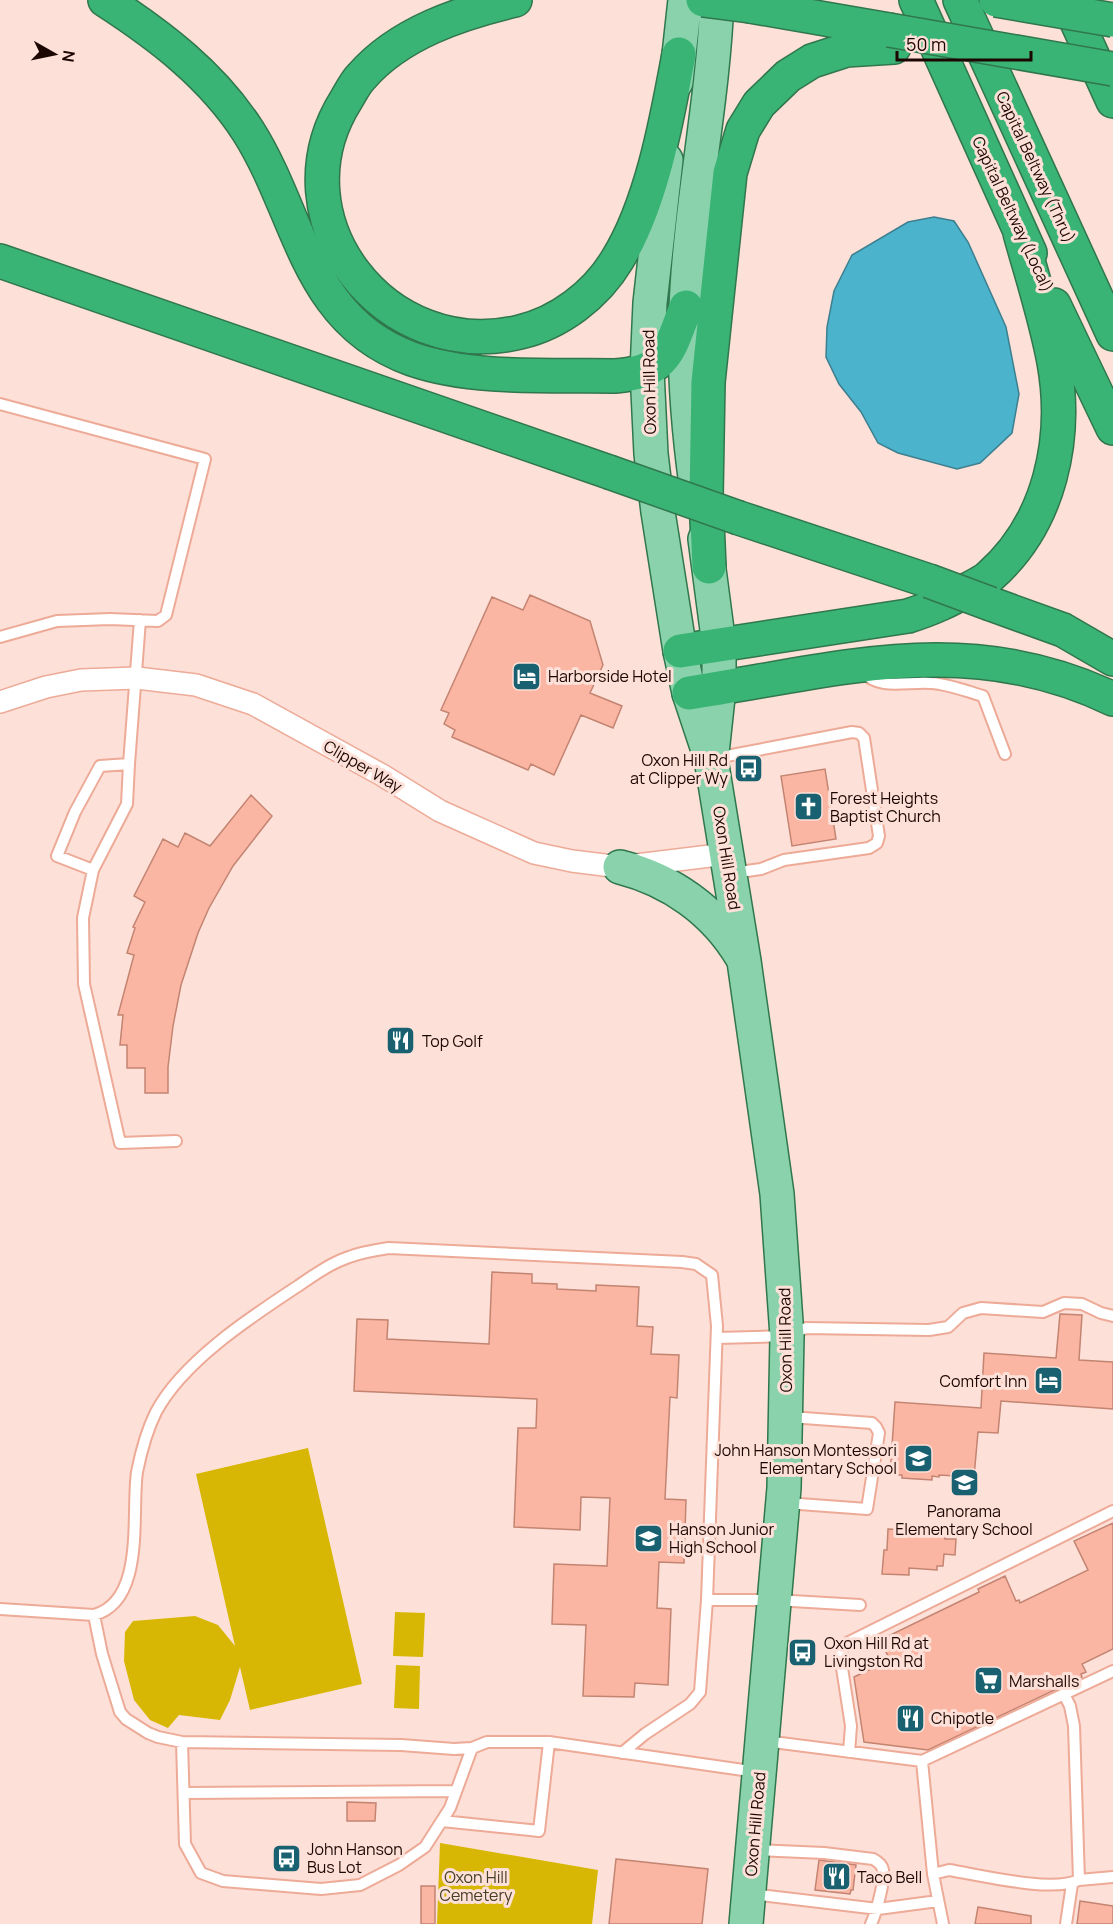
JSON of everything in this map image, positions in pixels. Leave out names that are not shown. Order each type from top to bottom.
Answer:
[{"type":"highway","points":[[105,0],[146,27],[180,54],[216,91],[247,130],[270,173],[314,272],[329,297],[356,327],[387,347],[413,359],[448,368],[493,373],[615,376],[647,371],[661,362],[673,342],[686,307]]},
{"type":"highway","points":[[515,0],[464,14],[429,28],[389,51],[360,77],[336,115],[325,151],[322,188],[330,228],[346,263],[369,291],[398,314],[433,330],[466,338],[504,336],[535,329],[565,314],[596,287],[618,260],[635,224],[656,156],[679,54]]},
{"type":"highway","points":[[703,0],[750,6],[892,39],[1023,53],[1113,69]]},
{"type":"highway","name":"Capital Beltway (Local)","points":[[916,0],[1020,233],[1113,428]]},
{"type":"highway","name":"Capital Beltway (Thru)","points":[[960,0],[1113,334]]},
{"type":"highway","points":[[996,0],[1113,20]]},
{"type":"highway","points":[[1067,0],[1113,101]]},
{"type":"highway","points":[[709,567],[706,497],[708,382],[730,173],[743,130],[759,104],[788,76],[812,62],[892,39]]},
{"type":"highway","points":[[680,651],[908,616],[941,606],[989,578],[1015,550],[1035,520],[1048,486],[1057,449],[1058,405],[1054,363],[1020,233]]},
{"type":"highway","points":[[0,261],[739,518],[929,581],[1063,630],[1113,659]]},
{"type":"highway","points":[[704,691],[856,665],[911,659],[959,659],[999,662],[1044,671],[1084,685],[1113,699]]},
{"type":"main road","name":"Oxon Hill Road","points":[[685,0],[650,303],[647,371],[651,454],[680,651],[704,691]]},
{"type":"main road","name":"Oxon Hill Road","points":[[717,0],[712,71],[686,307],[686,383],[689,432],[718,645],[704,691],[711,759],[744,961],[777,1194],[787,1336],[783,1502],[747,1909]]},
{"type":"main road","points":[[620,867],[662,882],[683,894],[723,930],[744,961]]},
{"type":"street","name":"Clipper Way","points":[[0,702],[46,687],[81,680],[136,678],[196,685],[253,704],[382,775],[440,811],[534,853],[620,867],[727,864]]},
{"type":"lane","points":[[0,404],[206,459],[166,615],[158,621],[57,621],[0,637]]},
{"type":"lane","points":[[140,620],[127,804],[93,870],[83,918],[84,984],[120,1143],[176,1141]]},
{"type":"lane","points":[[856,665],[871,681],[932,683],[982,696],[1005,754]]},
{"type":"lane","points":[[711,759],[852,732],[859,734],[864,738],[879,836],[877,843],[869,848],[784,860],[761,869],[727,864]]},
{"type":"lane","points":[[93,870],[57,856],[75,812],[100,766],[129,764]]},
{"type":"lane","points":[[0,1609],[94,1615],[112,1606],[130,1575],[137,1474],[152,1423],[166,1396],[194,1364],[215,1346],[280,1297],[329,1266],[349,1257],[389,1248],[696,1264],[712,1275],[717,1338],[707,1600],[700,1692],[690,1704],[645,1734],[622,1753]]},
{"type":"lane","points":[[717,1338],[787,1336],[806,1328],[929,1330],[948,1327],[963,1314],[981,1308],[1043,1312],[1064,1303],[1082,1304],[1113,1316]]},
{"type":"lane","points":[[783,1502],[867,1509],[879,1433],[872,1423],[786,1416]]},
{"type":"lane","points":[[849,1752],[851,1726],[840,1655],[845,1644],[1113,1511]]},
{"type":"lane","points":[[707,1600],[775,1600],[860,1605]]},
{"type":"lane","points":[[94,1615],[102,1654],[120,1712],[126,1719],[148,1733],[182,1742],[471,1749],[487,1742],[549,1742],[622,1753],[761,1757],[849,1752],[922,1761],[1113,1671]]},
{"type":"lane","points":[[1064,1694],[1070,1706],[1074,1726],[1075,1882],[1066,1924]]},
{"type":"lane","points":[[182,1742],[185,1844],[201,1874],[223,1881],[321,1889],[360,1885],[399,1865],[425,1847],[450,1808],[471,1749]]},
{"type":"lane","points":[[442,1821],[538,1831],[549,1742]]},
{"type":"lane","points":[[922,1761],[933,1874],[943,1924]]},
{"type":"lane","points":[[184,1794],[456,1791]]},
{"type":"lane","points":[[753,1850],[824,1853],[873,1859],[883,1869],[878,1909],[871,1924]]},
{"type":"lane","points":[[933,1874],[949,1870],[1049,1885],[1113,1877]]},
{"type":"lane","points":[[747,1909],[878,1909],[938,1901]]},
{"type":"green space","points":[[308,1448],[362,1684],[250,1710],[240,1667],[230,1700],[220,1720],[179,1715],[168,1728],[150,1720],[134,1700],[124,1661],[125,1632],[133,1621],[195,1616],[218,1625],[235,1646],[196,1474]]},
{"type":"green space","points":[[395,1612],[425,1613],[423,1657],[393,1656]]},
{"type":"green space","points":[[396,1665],[420,1666],[419,1709],[394,1708]]},
{"type":"green space","name":"Oxon Hill Cemetery","points":[[440,1843],[598,1870],[592,1924],[437,1924]]},
{"type":"water","points":[[934,217],[954,221],[968,242],[1006,327],[1019,394],[1012,433],[980,463],[957,469],[898,453],[878,443],[861,412],[839,384],[826,357],[827,327],[834,291],[852,255],[908,222]]},
{"type":"building","name":"Harborside Hotel","points":[[530,595],[590,621],[603,665],[590,693],[622,706],[613,728],[581,715],[554,775],[531,764],[528,770],[452,737],[455,730],[444,724],[449,713],[441,710],[492,597],[523,610]]},
{"type":"building","name":"Forest Heights Baptist Church","points":[[825,769],[836,839],[792,846],[781,776]]},
{"type":"building","points":[[251,795],[272,816],[233,866],[209,908],[198,933],[181,985],[173,1026],[168,1067],[168,1093],[145,1093],[145,1068],[127,1068],[127,1045],[120,1045],[123,1015],[118,1015],[134,955],[127,953],[135,928],[133,927],[145,902],[134,896],[163,839],[178,847],[185,833],[210,846]]},
{"type":"building","points":[[492,1272],[532,1274],[532,1283],[557,1284],[557,1289],[596,1291],[596,1285],[639,1287],[637,1326],[653,1327],[651,1354],[679,1355],[677,1398],[670,1397],[665,1499],[686,1500],[684,1563],[659,1562],[657,1608],[671,1609],[668,1685],[635,1683],[634,1697],[583,1696],[586,1625],[552,1624],[554,1564],[607,1566],[610,1498],[581,1497],[580,1530],[514,1527],[518,1428],[536,1428],[537,1399],[354,1391],[357,1319],[388,1320],[387,1339],[489,1344]]},
{"type":"building","points":[[1060,1314],[1082,1315],[1079,1360],[1113,1362],[1113,1409],[1001,1401],[998,1433],[978,1432],[974,1477],[939,1475],[939,1477],[932,1476],[932,1480],[890,1475],[895,1402],[981,1408],[984,1353],[1056,1358]]},
{"type":"building","points":[[1113,1523],[1113,1649],[1082,1664],[1086,1672],[1081,1674],[1082,1677],[928,1750],[864,1742],[854,1677],[890,1660],[880,1640],[979,1592],[978,1589],[1005,1576],[1016,1601],[1019,1600],[1020,1603],[1088,1570],[1074,1541]]},
{"type":"building","points":[[888,1529],[945,1532],[945,1539],[956,1539],[955,1555],[944,1554],[943,1566],[937,1566],[937,1570],[909,1568],[909,1575],[882,1574]]},
{"type":"building","points":[[347,1802],[376,1803],[375,1821],[347,1821]]},
{"type":"building","points":[[616,1859],[708,1869],[702,1924],[609,1924]]},
{"type":"building","name":"Taco Bell","points":[[819,1860],[856,1865],[853,1890],[850,1894],[815,1890]]},
{"type":"building","points":[[421,1886],[435,1886],[435,1924],[421,1924]]},
{"type":"building","points":[[1080,1901],[1113,1906],[1113,1924],[1077,1924]]},
{"type":"building","points":[[978,1907],[1031,1916],[1031,1924],[975,1924]]},
{"type":"place","name":"Harborside Hotel","points":[[527,676]]},
{"type":"place","name":"Oxon Hill Rd at Clipper Wy","points":[[749,769]]},
{"type":"place","name":"Forest Heights Baptist Church","points":[[809,807]]},
{"type":"place","name":"Top Golf","points":[[401,1041]]},
{"type":"place","name":"Comfort Inn","points":[[1048,1381]]},
{"type":"place","name":"John Hanson Montessori Elementary School","points":[[918,1459]]},
{"type":"place","name":"Panorama Elementary School","points":[[964,1483]]},
{"type":"place","name":"Hanson Junior High School","points":[[648,1538]]},
{"type":"place","name":"Oxon Hill Rd at Livingston Rd","points":[[803,1652]]},
{"type":"place","name":"Marshalls","points":[[988,1681]]},
{"type":"place","name":"Chipotle","points":[[910,1718]]},
{"type":"place","name":"John Hanson Bus Lot","points":[[286,1858]]},
{"type":"place","name":"Taco Bell","points":[[836,1877]]}]
